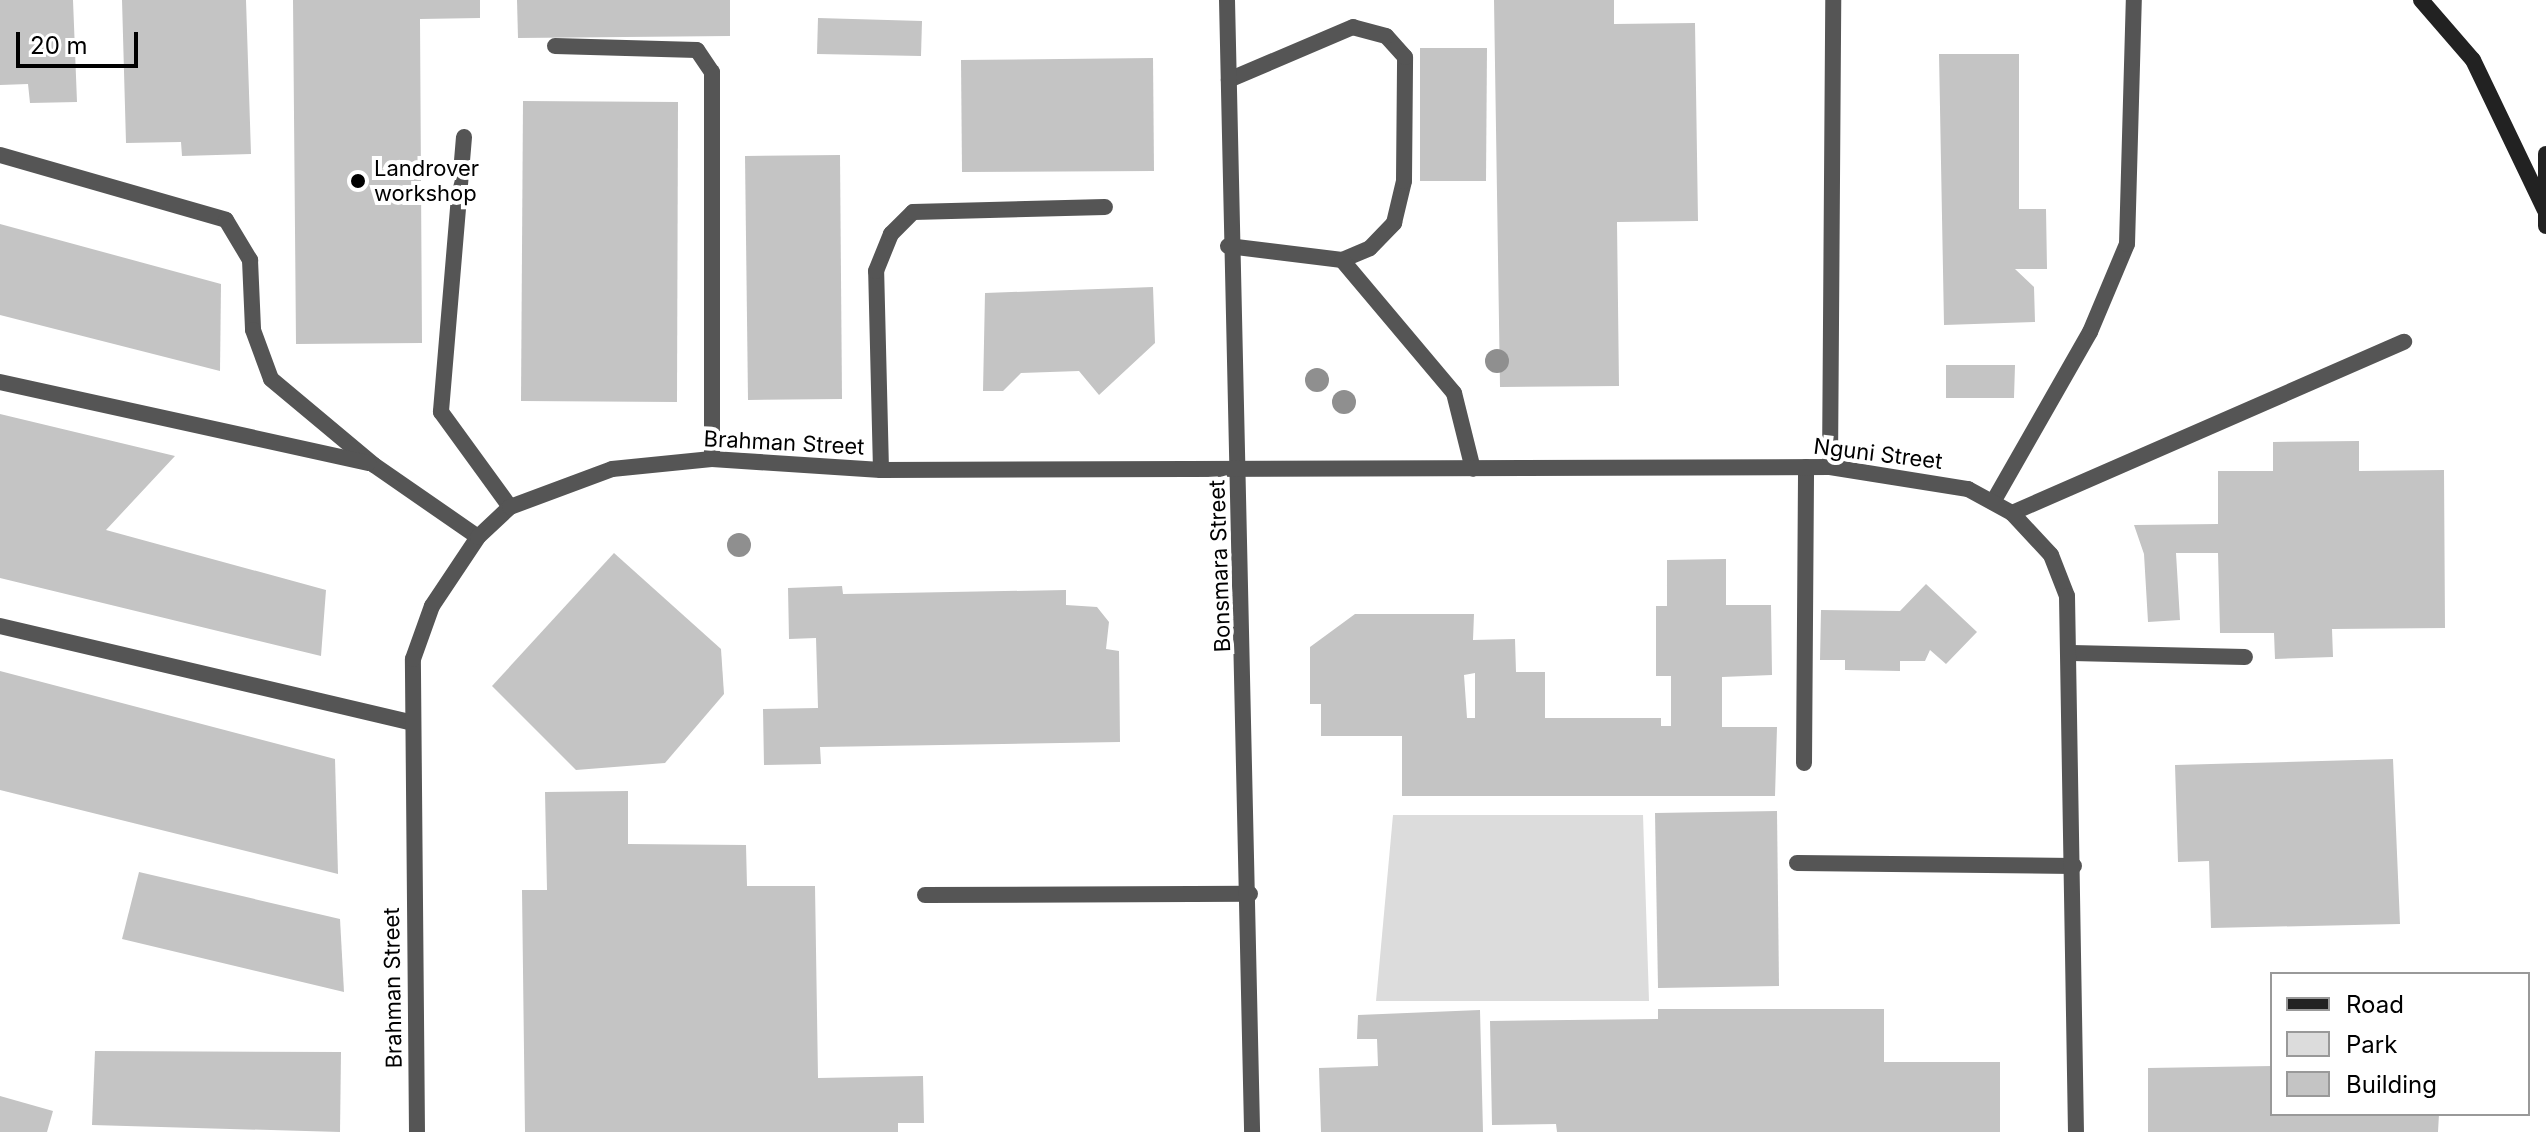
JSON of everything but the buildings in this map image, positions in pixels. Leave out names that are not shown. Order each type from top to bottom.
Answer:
[{"type":"main road","points":[[2421,0],[2473,60],[2545,218]]},
{"type":"main road","points":[[2545,218],[2546,154]]},
{"type":"street","name":"Bonsmara Street","points":[[1227,0],[1228,246],[1239,468],[1250,894],[1252,1132]]},
{"type":"street","points":[[1830,467],[1833,0]]},
{"type":"street","points":[[1993,502],[2090,332],[2127,244],[2134,0]]},
{"type":"street","points":[[1228,246],[1342,260],[1370,248],[1394,223],[1404,181],[1405,57],[1386,36],[1353,27],[1229,80]]},
{"type":"street","points":[[555,46],[697,50],[712,72],[712,459]]},
{"type":"street","points":[[464,137],[441,412],[510,507]]},
{"type":"street","points":[[0,155],[226,220],[250,260],[253,330],[271,379],[374,465],[478,537]]},
{"type":"street","points":[[881,470],[876,271],[891,234],[913,212],[1105,207]]},
{"type":"street","points":[[1342,260],[1454,393],[1473,469]]},
{"type":"street","points":[[2012,513],[2404,342]]},
{"type":"street","points":[[0,382],[374,465]]},
{"type":"street","name":"Brahman Street","points":[[417,1132],[412,723],[418,646],[432,606],[478,537],[510,507],[612,469],[712,459],[881,470],[1239,468]]},
{"type":"street","points":[[1804,763],[1806,467]]},
{"type":"street","name":"Nguni Street","points":[[1239,468],[1830,467],[1918,477],[1993,502],[2012,513],[2051,555],[2067,596],[2072,653],[2076,1132]]},
{"type":"street","points":[[0,626],[412,723]]},
{"type":"street","points":[[2072,653],[2245,657]]},
{"type":"street","points":[[1797,863],[2074,866]]},
{"type":"street","points":[[925,895],[1250,894]]},
{"type":"green space","points":[[1393,815],[1643,815],[1649,1001],[1376,1001]]},
{"type":"place","name":"Landrover workshop","points":[[358,181]]}]
